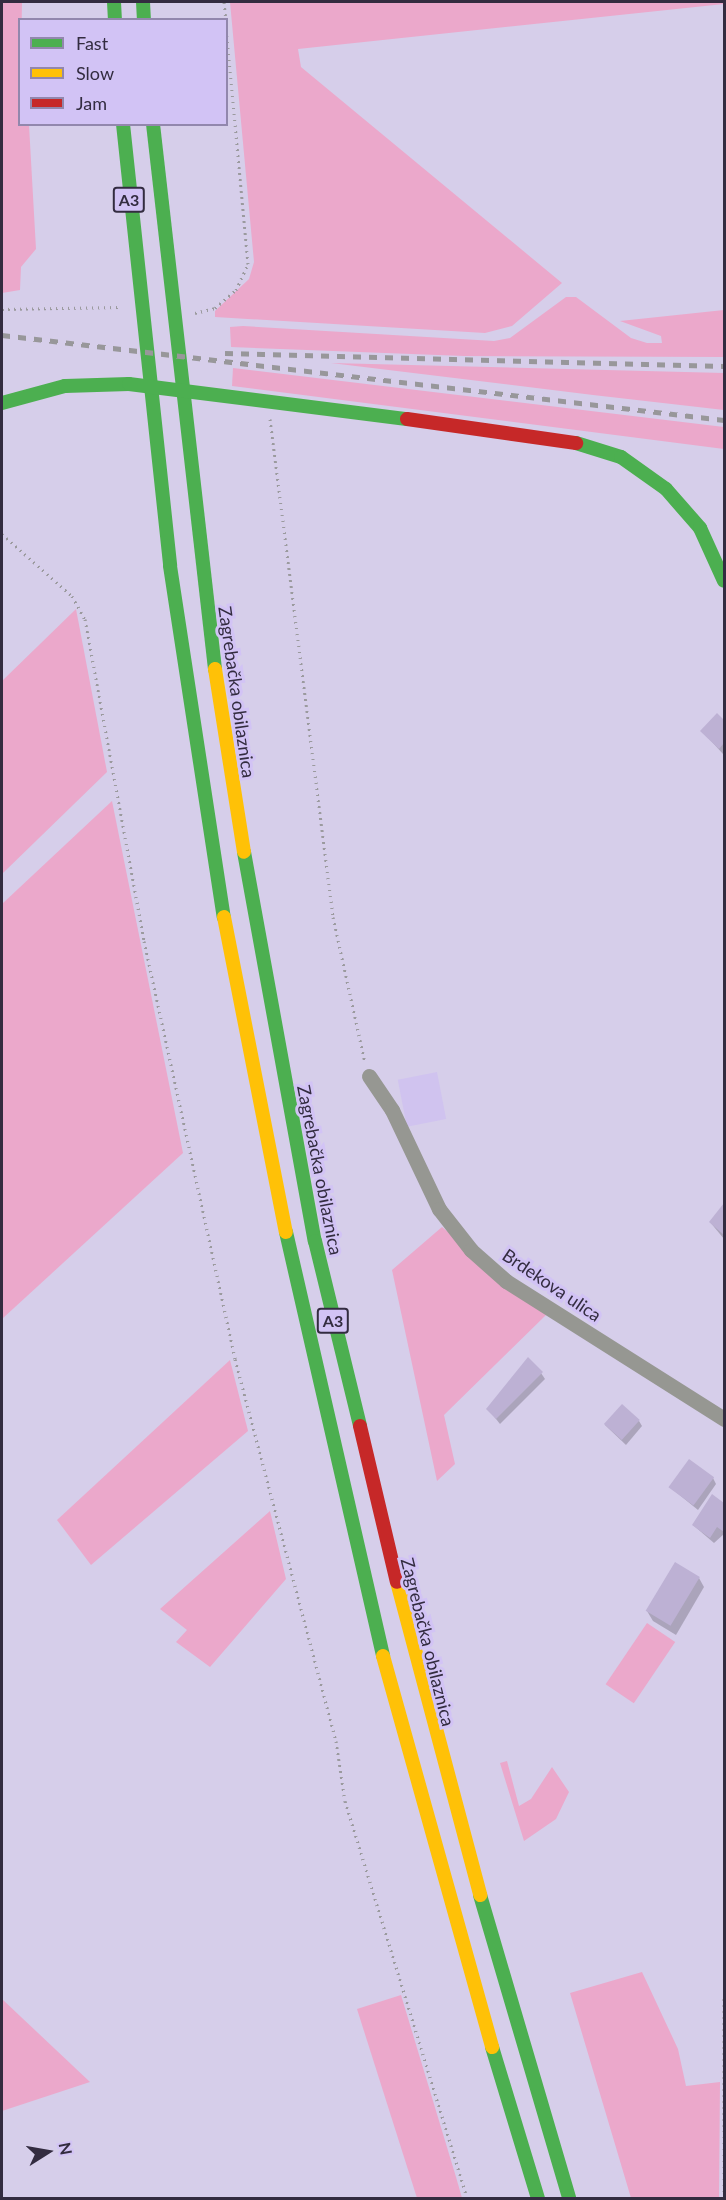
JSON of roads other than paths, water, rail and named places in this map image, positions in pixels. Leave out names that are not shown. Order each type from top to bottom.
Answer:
[{"type":"main road","points":[[114,2],[115,18]]},
{"type":"main road","points":[[143,2],[144,18]]},
{"type":"main road","name":"A3","points":[[123,126],[135,276],[151,426],[210,838],[286,1248],[410,1763],[538,2199]]},
{"type":"main road","name":"Zagrebačka obilaznica","points":[[153,126],[165,276],[182,425],[241,843],[315,1241],[433,1734],[569,2199]]},
{"type":"main road","points":[[2,402],[98,383],[267,400],[526,433],[621,457],[683,506],[700,528],[724,581]]},
{"type":"street","name":"Brdekova ulica","points":[[369,1076],[439,1209],[471,1250],[506,1281],[724,1419]]},
{"type":"railway","points":[[2,335],[724,420]]},
{"type":"railway","points":[[225,353],[724,366]]}]
